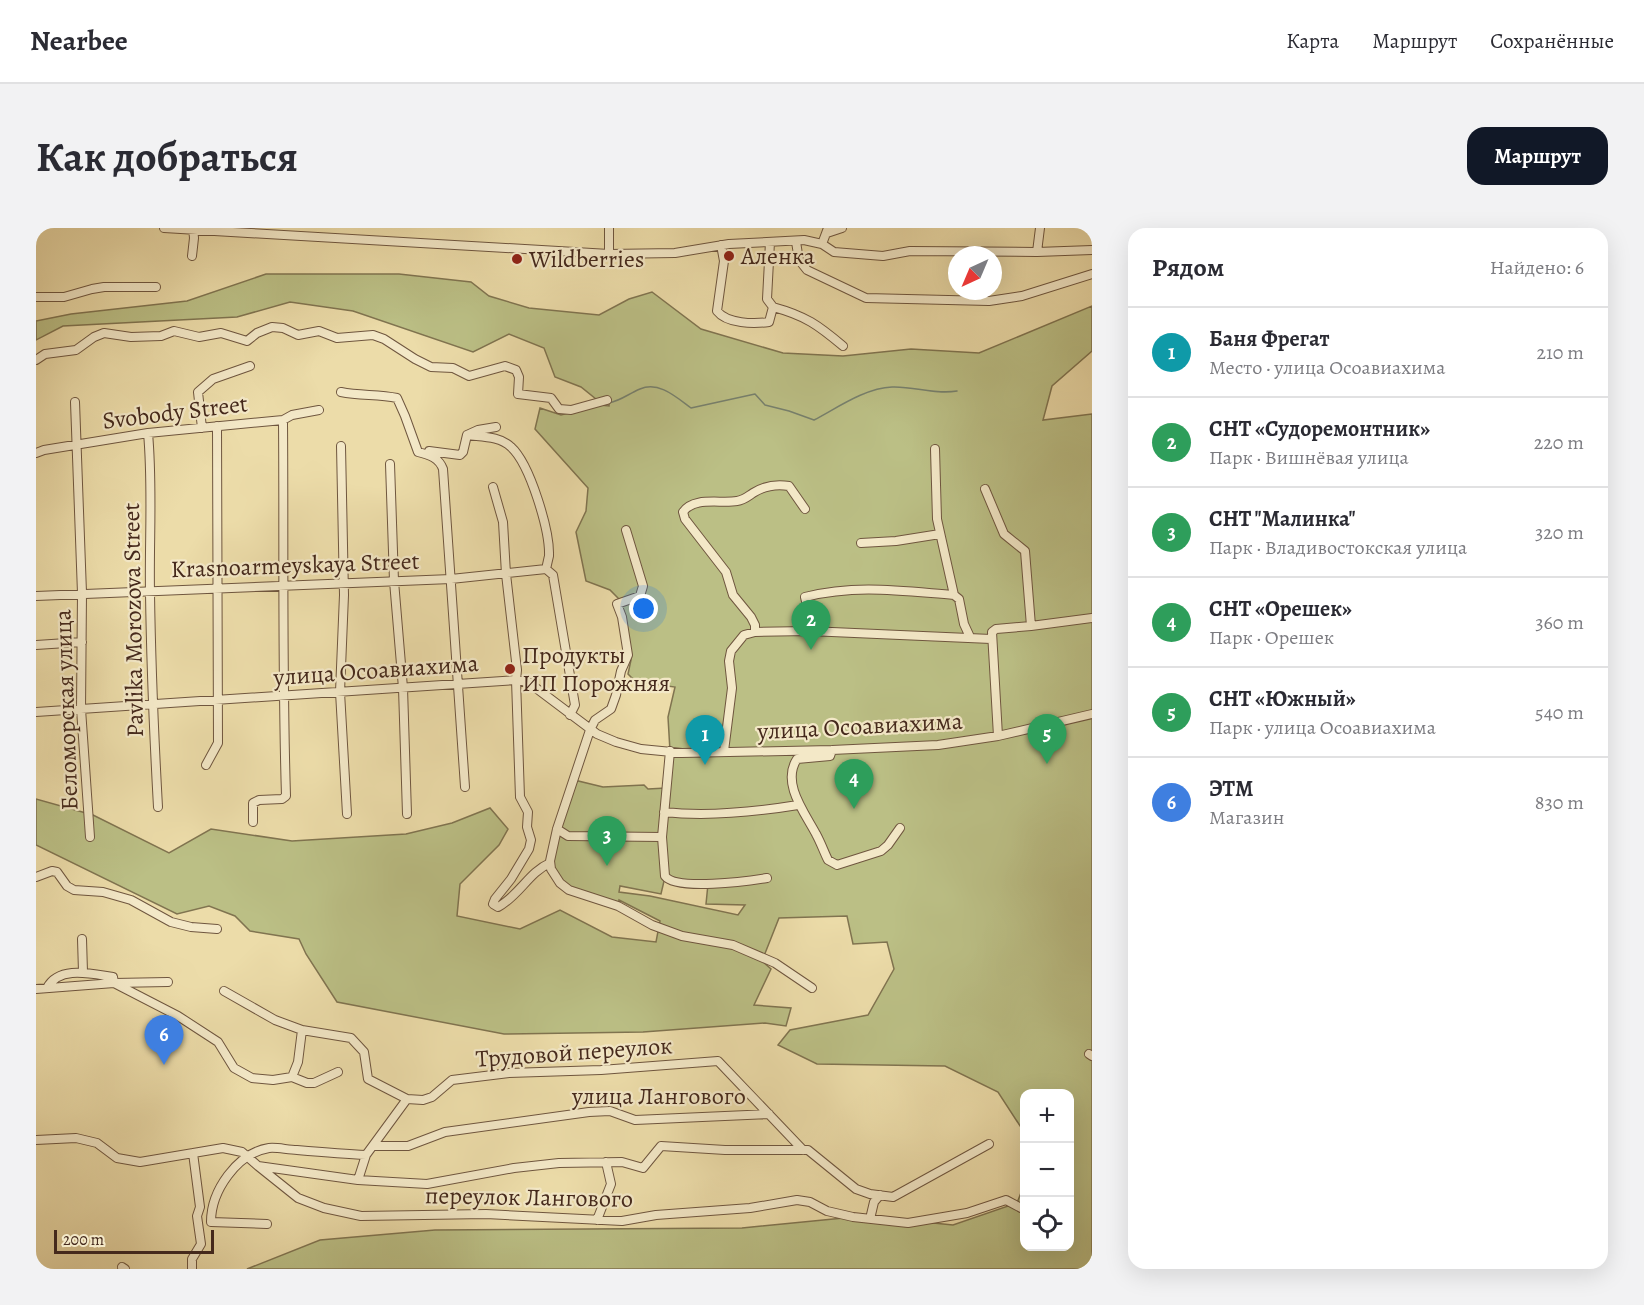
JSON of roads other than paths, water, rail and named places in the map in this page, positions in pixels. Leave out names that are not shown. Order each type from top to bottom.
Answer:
[{"type":"street","points":[[164,228],[609,254],[675,253],[721,245],[804,240],[822,244],[834,252],[883,256],[910,251],[1092,250]]},
{"type":"street","points":[[609,254],[609,230],[620,228]]},
{"type":"street","points":[[822,244],[828,231],[842,228]]},
{"type":"street","points":[[1037,252],[1040,228]]},
{"type":"street","points":[[192,256],[193,229]]},
{"type":"street","points":[[770,242],[767,299],[770,304],[773,307],[799,314],[820,327],[843,346]]},
{"type":"street","points":[[796,242],[799,260],[807,270],[866,298],[989,301],[1022,296],[1092,274]]},
{"type":"street","points":[[721,245],[724,261],[717,311],[728,319],[760,323],[769,322],[773,307]]},
{"type":"street","points":[[36,297],[64,297],[104,287],[156,287]]},
{"type":"street","points":[[36,360],[45,354],[76,350],[104,333],[131,337],[161,336],[174,331],[199,337],[221,333],[247,341],[257,333],[272,327],[284,328],[298,336],[319,331],[337,338],[373,335],[384,339],[431,367],[453,368],[469,376],[505,366],[516,370],[519,377],[518,394],[551,398],[560,409],[572,410],[607,400]]},
{"type":"street","points":[[202,428],[198,392],[213,378],[250,366]]},
{"type":"street","points":[[341,392],[358,396],[378,394],[397,398],[418,452],[428,454],[441,462],[465,787]]},
{"type":"street","name":"Беломорская улица","points":[[75,402],[82,593],[81,709],[90,837]]},
{"type":"street","name":"Svobody Street","points":[[36,453],[148,433],[283,420],[292,415],[320,410]]},
{"type":"street","points":[[253,822],[253,803],[259,800],[282,799],[286,796],[282,696],[283,420]]},
{"type":"street","points":[[206,765],[218,743],[217,426]]},
{"type":"street","points":[[467,435],[478,430],[496,427]]},
{"type":"street","name":"Pavlika Morozova Street","points":[[148,433],[151,462],[152,704],[158,807]]},
{"type":"street","points":[[428,454],[429,452],[460,455],[463,452],[467,435]]},
{"type":"street","points":[[467,435],[501,440],[512,447],[540,505],[549,555],[549,572],[574,705],[570,715]]},
{"type":"street","points":[[341,446],[344,582],[340,692],[347,814]]},
{"type":"street","points":[[935,449],[938,519],[954,595]]},
{"type":"street","points":[[390,464],[394,581],[403,688],[407,814]]},
{"type":"street","points":[[755,632],[755,625],[751,617],[733,596],[726,572],[685,519],[683,512],[687,507],[699,503],[745,499],[761,489],[778,484],[789,486],[805,509]]},
{"type":"street","points":[[493,487],[503,522],[506,574],[518,670],[516,680],[520,797],[528,812],[527,827],[531,840],[529,849],[493,904],[498,907],[506,903],[531,876],[550,863]]},
{"type":"street","points":[[985,489],[1004,534],[1025,550],[1031,626]]},
{"type":"street","points":[[626,530],[643,586],[640,596],[617,604],[628,655],[621,671],[611,709],[596,720],[590,730],[557,829],[550,863],[551,869],[560,884],[569,890],[618,906],[652,925],[682,936],[733,945],[775,963],[813,988]]},
{"type":"street","points":[[861,543],[896,541],[940,534]]},
{"type":"street","name":"Krasnoarmeyskaya Street","points":[[36,596],[150,590],[218,590],[549,572]]},
{"type":"street","points":[[809,631],[809,614],[805,597],[841,589],[859,588],[954,595],[959,599],[964,624],[970,637]]},
{"type":"street","points":[[998,736],[992,632],[996,629],[1092,618]]},
{"type":"street","points":[[724,752],[732,688],[729,661],[731,651],[744,635],[755,632],[809,631],[991,639]]},
{"type":"street","points":[[36,645],[82,642]]},
{"type":"street","name":"улица Осоавиахима","points":[[36,712],[516,680],[528,682],[590,730],[616,742],[641,748],[670,751],[724,752],[938,745],[998,736],[1092,714]]},
{"type":"street","points":[[832,750],[830,756],[797,759],[793,765],[793,784],[798,805],[816,834],[828,860],[837,865],[881,851],[900,828]]},
{"type":"street","points":[[670,751],[662,837],[665,876],[668,880],[675,883],[711,884],[767,878]]},
{"type":"street","points":[[664,812],[726,814],[798,805]]},
{"type":"street","points":[[557,829],[568,836],[662,837]]},
{"type":"street","points":[[36,877],[52,871],[57,872],[74,890],[103,892],[131,900],[171,922],[191,927],[217,929]]},
{"type":"street","points":[[82,939],[83,972]]},
{"type":"street","points":[[47,988],[51,980],[57,976],[83,972],[113,977],[114,983]]},
{"type":"street","points":[[36,989],[114,983],[168,982]]},
{"type":"street","points":[[114,983],[178,1016],[218,1042],[234,1068],[252,1078],[273,1080],[292,1077],[307,1083],[314,1083],[338,1072]]},
{"type":"street","points":[[224,990],[275,1020],[302,1030],[351,1038],[364,1052],[368,1079],[407,1099],[366,1155],[358,1180]]},
{"type":"street","points":[[292,1077],[298,1062],[302,1030]]},
{"type":"street","name":"Трудовой переулок","points":[[407,1099],[432,1098],[452,1080],[509,1073],[601,1070],[718,1062],[803,1150],[808,1150],[856,1189],[880,1196]]},
{"type":"street","name":"улица Лангового","points":[[373,1146],[408,1146],[445,1132],[588,1112],[610,1111],[635,1120],[768,1114]]},
{"type":"street","points":[[36,1140],[76,1138],[97,1143],[117,1158],[130,1162],[223,1148],[242,1152],[248,1157]]},
{"type":"street","points":[[870,1219],[874,1202],[880,1196],[893,1197],[989,1144]]},
{"type":"street","points":[[258,1166],[358,1180],[427,1184],[514,1168],[559,1163],[622,1162],[643,1168],[661,1146],[725,1150],[803,1150]]},
{"type":"street","points":[[267,1224],[211,1222],[220,1185],[236,1165],[268,1148],[366,1155]]},
{"type":"street","points":[[192,1269],[192,1259],[201,1244],[197,1216],[200,1207],[193,1153]]},
{"type":"street","name":"переулок Лангового","points":[[248,1157],[297,1198],[324,1208],[361,1216],[486,1214],[622,1221],[656,1215],[750,1209],[798,1200],[810,1202],[827,1212],[908,1223],[967,1213],[1006,1200],[1020,1207]]},
{"type":"street","points":[[597,1220],[611,1184],[606,1162]]},
{"type":"waterway","points":[[609,403],[647,387],[667,391],[691,408],[755,394],[765,405],[814,420],[852,399],[882,388],[957,391]]},
{"type":"place","name":"Аленка","points":[[729,256]]},
{"type":"place","name":"Wildberries","points":[[517,259]]},
{"type":"place","name":"СНТ «Судоремонтник»","points":[[811,650]]},
{"type":"place","name":"Продукты ИП Порожняя","points":[[510,669]]},
{"type":"place","name":"СНТ «Южный»","points":[[1047,764]]},
{"type":"place","name":"Баня Фрегат","points":[[705,765]]},
{"type":"place","name":"СНТ «Орешек»","points":[[854,809]]},
{"type":"place","name":"СНТ \"Малинка\"","points":[[607,866]]},
{"type":"place","name":"ЭТМ","points":[[164,1065]]}]
